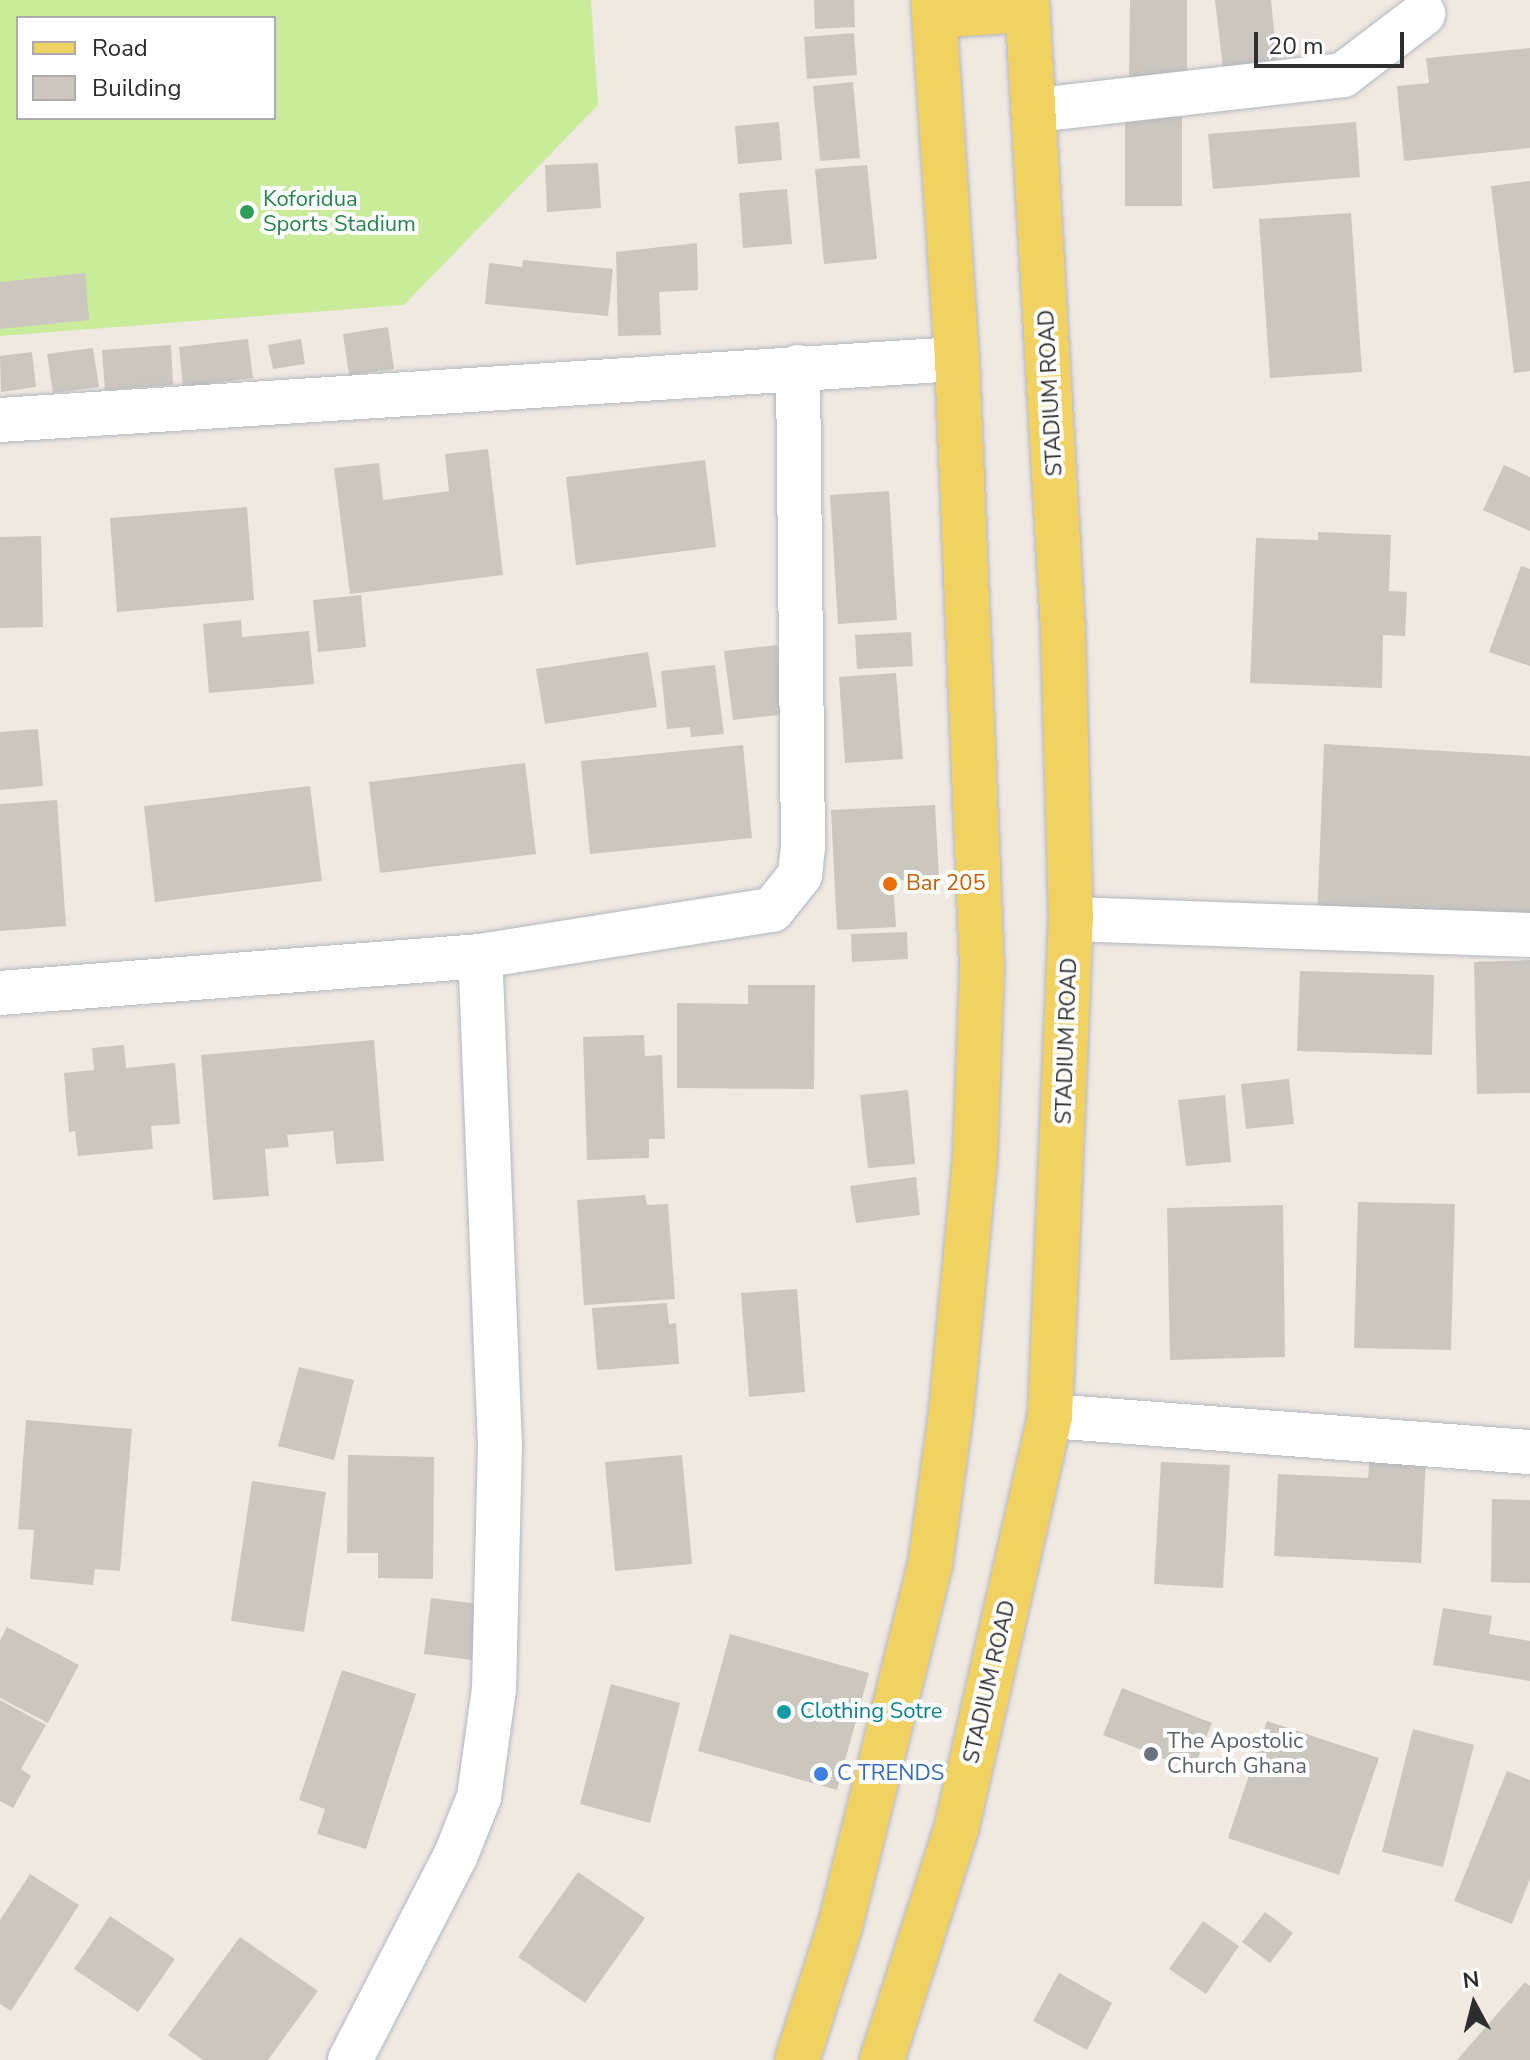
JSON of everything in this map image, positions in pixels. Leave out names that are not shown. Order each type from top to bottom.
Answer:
[{"type":"main road","points":[[797,2060],[840,1926],[930,1566],[951,1412],[975,1159],[982,967],[957,359],[934,8],[1027,5]]},
{"type":"main road","name":"STADIUM ROAD","points":[[882,2060],[957,1826],[1050,1416],[1071,919],[1063,630],[1037,110],[1027,5]]},
{"type":"street","points":[[1037,110],[1343,75],[1423,14]]},
{"type":"street","points":[[0,420],[957,359]]},
{"type":"street","points":[[0,993],[480,956],[772,910],[800,875],[798,367]]},
{"type":"street","points":[[1071,919],[1530,935]]},
{"type":"street","points":[[367,2054],[479,1797],[494,1689],[500,1447],[480,956]]},
{"type":"street","points":[[1050,1416],[1530,1452]]},
{"type":"green space","name":"Koforidua Sports Stadium","points":[[0,0],[591,0],[598,105],[404,305],[0,336]]},
{"type":"building","points":[[814,0],[854,0],[855,27],[815,29]]},
{"type":"building","points":[[1130,0],[1187,0],[1187,77],[1129,77]]},
{"type":"building","points":[[1215,0],[1271,0],[1277,63],[1223,68]]},
{"type":"building","points":[[854,33],[857,75],[807,79],[804,37]]},
{"type":"building","points":[[1530,48],[1530,148],[1404,161],[1397,86],[1429,83],[1426,58]]},
{"type":"building","points":[[853,82],[860,158],[820,161],[813,86]]},
{"type":"building","points":[[1125,117],[1182,117],[1182,206],[1125,206]]},
{"type":"building","points":[[779,122],[782,160],[738,164],[735,126]]},
{"type":"building","points":[[1356,122],[1360,177],[1213,189],[1208,134]]},
{"type":"building","points":[[598,163],[601,208],[547,212],[545,165]]},
{"type":"building","points":[[867,165],[877,259],[824,264],[815,169]]},
{"type":"building","points":[[1530,181],[1530,371],[1514,373],[1491,186]]},
{"type":"building","points":[[787,189],[792,244],[743,248],[739,193]]},
{"type":"building","points":[[1351,213],[1362,372],[1270,378],[1259,219]]},
{"type":"building","points":[[697,243],[698,290],[659,292],[661,335],[618,336],[616,252]]},
{"type":"building","points":[[523,260],[613,269],[608,316],[485,304],[489,263],[522,267]]},
{"type":"building","points":[[85,273],[89,320],[0,329],[0,282]]},
{"type":"building","points":[[388,327],[394,369],[349,375],[343,334]]},
{"type":"building","points":[[248,339],[253,378],[183,387],[179,347]]},
{"type":"building","points":[[301,339],[305,364],[273,369],[268,345]]},
{"type":"building","points":[[171,345],[173,385],[105,390],[102,350]]},
{"type":"building","points":[[93,348],[99,387],[53,393],[47,354]]},
{"type":"building","points":[[32,352],[36,387],[1,392],[0,356]]},
{"type":"building","points":[[488,449],[503,575],[350,594],[334,468],[379,463],[383,500],[449,491],[445,454]]},
{"type":"building","points":[[705,460],[716,547],[576,565],[566,477]]},
{"type":"building","points":[[1504,465],[1530,477],[1530,531],[1483,510]]},
{"type":"building","points":[[889,491],[897,620],[838,624],[830,495]]},
{"type":"building","points":[[247,507],[254,600],[117,612],[110,518]]},
{"type":"building","points":[[1318,532],[1391,535],[1389,591],[1407,592],[1405,636],[1383,635],[1382,688],[1250,683],[1256,538],[1318,540]]},
{"type":"building","points":[[41,536],[43,627],[0,628],[0,537]]},
{"type":"building","points":[[1521,566],[1530,569],[1530,666],[1489,652]]},
{"type":"building","points":[[361,595],[366,647],[318,652],[313,600]]},
{"type":"building","points":[[241,620],[242,637],[309,631],[314,684],[209,693],[203,624]]},
{"type":"building","points":[[911,632],[913,666],[857,669],[855,635]]},
{"type":"building","points":[[777,645],[786,714],[733,720],[724,651]]},
{"type":"building","points":[[648,652],[657,707],[545,724],[536,669]]},
{"type":"building","points":[[715,665],[724,734],[691,737],[690,727],[667,729],[661,671]]},
{"type":"building","points":[[896,673],[903,759],[845,763],[839,677]]},
{"type":"building","points":[[38,729],[43,786],[0,790],[0,732]]},
{"type":"building","points":[[1324,744],[1530,756],[1530,930],[1317,920]]},
{"type":"building","points":[[743,745],[752,838],[590,854],[581,761]]},
{"type":"building","points":[[525,763],[536,854],[380,873],[369,782]]},
{"type":"building","points":[[310,786],[322,881],[155,902],[144,806]]},
{"type":"building","points":[[57,800],[66,926],[0,931],[0,804]]},
{"type":"building","points":[[935,805],[939,877],[893,881],[896,927],[837,930],[831,810]]},
{"type":"building","points":[[907,932],[908,959],[852,962],[851,934]]},
{"type":"building","points":[[1530,960],[1530,1093],[1477,1094],[1474,962]]},
{"type":"building","points":[[1300,971],[1434,975],[1432,1055],[1297,1051]]},
{"type":"building","points":[[748,985],[815,985],[814,1089],[677,1088],[677,1003],[748,1004]]},
{"type":"building","points":[[644,1035],[645,1056],[662,1055],[665,1139],[649,1139],[649,1158],[587,1160],[583,1037]]},
{"type":"building","points":[[374,1040],[384,1161],[336,1164],[333,1131],[287,1135],[289,1147],[265,1149],[269,1196],[213,1200],[201,1055]]},
{"type":"building","points":[[124,1045],[126,1068],[175,1063],[180,1124],[151,1126],[153,1149],[78,1156],[75,1131],[69,1132],[64,1073],[94,1070],[92,1048]]},
{"type":"building","points":[[1289,1079],[1294,1124],[1246,1129],[1241,1084]]},
{"type":"building","points":[[908,1090],[915,1164],[868,1168],[860,1095]]},
{"type":"building","points":[[1225,1095],[1231,1162],[1186,1166],[1178,1100]]},
{"type":"building","points":[[916,1177],[920,1215],[856,1223],[850,1186]]},
{"type":"building","points":[[645,1195],[647,1205],[668,1204],[675,1299],[584,1305],[577,1200]]},
{"type":"building","points":[[1358,1202],[1455,1204],[1451,1350],[1354,1348]]},
{"type":"building","points":[[1283,1205],[1285,1357],[1170,1360],[1167,1208]]},
{"type":"building","points":[[797,1289],[805,1392],[749,1397],[741,1293]]},
{"type":"building","points":[[667,1303],[669,1324],[676,1323],[679,1364],[597,1370],[592,1308]]},
{"type":"building","points":[[299,1367],[354,1380],[334,1460],[278,1446]]},
{"type":"building","points":[[26,1420],[132,1429],[120,1571],[95,1569],[93,1585],[30,1579],[34,1530],[18,1529]]},
{"type":"building","points":[[1370,1454],[1426,1456],[1421,1563],[1274,1556],[1278,1474],[1368,1478]]},
{"type":"building","points":[[348,1455],[434,1457],[433,1579],[378,1578],[378,1553],[347,1553]]},
{"type":"building","points":[[682,1455],[692,1564],[615,1571],[605,1462]]},
{"type":"building","points":[[1161,1462],[1230,1465],[1223,1588],[1154,1584]]},
{"type":"building","points":[[252,1481],[326,1492],[304,1632],[231,1621]]},
{"type":"building","points":[[1492,1499],[1530,1500],[1530,1583],[1491,1582]]},
{"type":"building","points":[[431,1598],[479,1604],[472,1660],[424,1654]]},
{"type":"building","points":[[1443,1608],[1492,1616],[1489,1634],[1530,1641],[1530,1681],[1433,1665]]},
{"type":"building","points":[[7,1627],[79,1665],[48,1723],[0,1698],[0,1641]]},
{"type":"building","name":"Clothing Sotre","points":[[730,1634],[869,1673],[837,1790],[698,1751]]},
{"type":"building","points":[[342,1670],[416,1694],[366,1849],[317,1834],[325,1809],[299,1800]]},
{"type":"building","points":[[611,1684],[680,1703],[650,1823],[580,1804]]},
{"type":"building","points":[[1122,1688],[1212,1723],[1193,1770],[1103,1735]]},
{"type":"building","points":[[0,1700],[46,1725],[21,1769],[31,1776],[13,1808],[0,1801]]},
{"type":"building","points":[[1267,1721],[1379,1758],[1339,1875],[1228,1838]]},
{"type":"building","points":[[1413,1729],[1474,1745],[1443,1867],[1382,1852]]},
{"type":"building","points":[[1507,1771],[1530,1780],[1530,1879],[1512,1924],[1454,1901]]},
{"type":"building","points":[[578,1872],[645,1918],[585,2003],[518,1957]]},
{"type":"building","points":[[30,1874],[79,1905],[11,2011],[0,2004],[0,1920]]},
{"type":"building","points":[[1265,1912],[1293,1933],[1270,1963],[1242,1942]]},
{"type":"building","points":[[110,1916],[175,1959],[138,2012],[74,1969]]},
{"type":"building","points":[[1203,1921],[1239,1946],[1206,1994],[1169,1969]]},
{"type":"building","points":[[240,1937],[318,1991],[268,2060],[203,2060],[168,2035]]},
{"type":"building","points":[[1059,1973],[1112,2003],[1087,2050],[1033,2021]]},
{"type":"building","points":[[1525,1982],[1530,1986],[1530,2060],[1457,2060]]},
{"type":"place","name":"Koforidua Sports Stadium","points":[[247,212]]},
{"type":"place","name":"Bar 205","points":[[890,884]]},
{"type":"place","name":"Clothing Sotre","points":[[784,1712]]},
{"type":"place","name":"The Apostolic Church Ghana","points":[[1151,1754]]},
{"type":"place","name":"C TRENDS","points":[[821,1774]]}]
